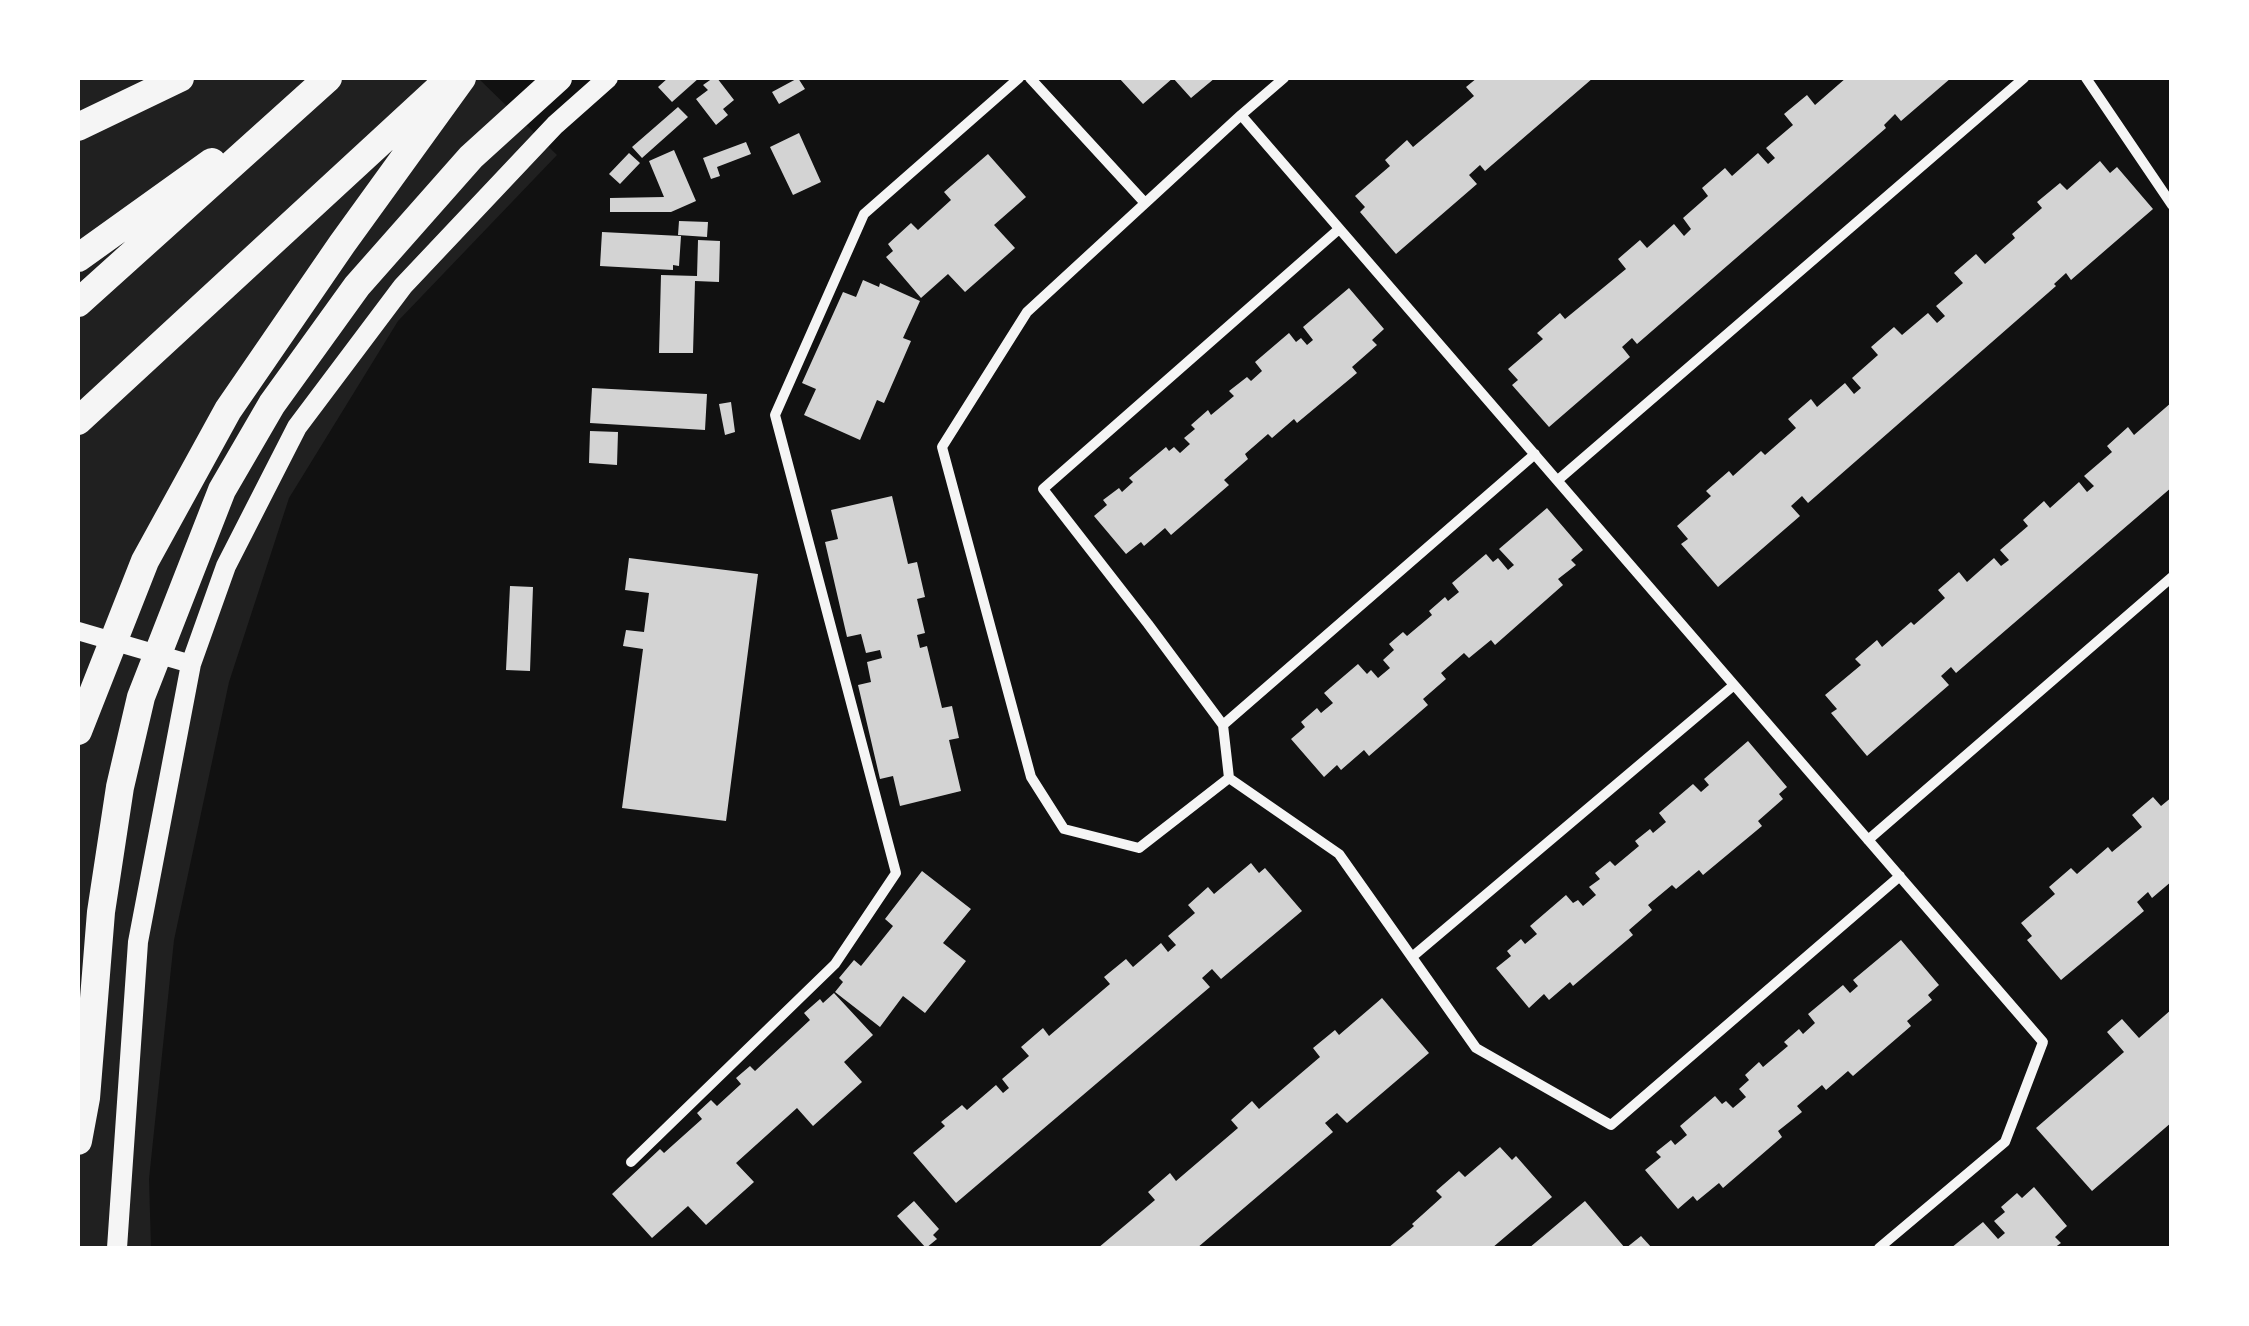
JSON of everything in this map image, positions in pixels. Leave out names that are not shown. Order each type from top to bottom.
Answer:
[{"type":"highway","points":[[78,128],[180,78]]},
{"type":"highway","points":[[78,420],[451,78]]},
{"type":"highway","points":[[78,731],[145,562],[228,410],[462,78]]},
{"type":"highway","points":[[78,1140],[86,1098],[101,912],[120,787],[141,696],[222,490],[272,404],[357,286],[472,158],[558,78]]},
{"type":"highway","points":[[78,258],[324,81]]},
{"type":"highway","points":[[78,303],[324,81]]},
{"type":"main road","points":[[118,1248],[138,942],[192,664],[226,566],[296,427],[403,286],[555,124],[608,78]]},
{"type":"street","points":[[631,1162],[835,964],[896,872],[775,416],[864,214],[1018,78]]},
{"type":"street","points":[[1030,78],[1145,204]]},
{"type":"street","points":[[1229,778],[1139,848],[1064,829],[1030,777],[942,447],[1027,312],[1284,78]]},
{"type":"street","points":[[1558,480],[2024,78]]},
{"type":"street","points":[[2086,78],[2172,205]]},
{"type":"street","points":[[1241,115],[2043,1042],[2005,1142],[1879,1248]]},
{"type":"street","points":[[1339,229],[1043,489],[1223,725],[1229,778],[1340,854],[1476,1048],[1612,1125],[1900,876]]},
{"type":"street","points":[[1223,725],[1535,454]]},
{"type":"street","points":[[1868,840],[2172,577]]},
{"type":"street","points":[[78,630],[192,664]]},
{"type":"street","points":[[1412,957],[1734,685]]},
{"type":"shaded area","points":[[78,78],[478,78],[557,155],[398,321],[289,498],[229,682],[174,940],[149,1179],[151,1248],[78,1248]]},
{"type":"building","points":[[668,78],[699,78],[672,102],[658,87]]},
{"type":"building","points":[[713,78],[734,100],[723,109],[728,115],[716,125],[696,99],[708,90],[703,85]]},
{"type":"building","points":[[798,78],[805,89],[779,104],[772,92]]},
{"type":"building","points":[[1119,78],[1173,78],[1143,104]]},
{"type":"building","points":[[1173,78],[1215,78],[1191,98]]},
{"type":"building","points":[[1477,78],[1593,78],[1485,171],[1480,165],[1469,175],[1477,184],[1396,254],[1360,212],[1365,207],[1355,196],[1390,166],[1385,160],[1407,140],[1413,147],[1474,96],[1466,87]]},
{"type":"building","points":[[1846,78],[1951,78],[1901,121],[1895,114],[1884,125],[1886,128],[1637,344],[1632,338],[1622,347],[1630,357],[1549,427],[1512,385],[1518,380],[1508,369],[1543,339],[1537,333],[1560,313],[1565,319],[1626,269],[1618,259],[1640,240],[1647,248],[1674,224],[1684,236],[1691,229],[1683,218],[1708,196],[1702,188],[1725,168],[1732,176],[1758,153],[1768,164],[1775,158],[1766,148],[1793,125],[1784,114],[1807,95],[1815,105]]},
{"type":"building","points":[[678,107],[688,117],[642,158],[632,147]]},
{"type":"building","points":[[799,133],[821,182],[793,195],[770,147]]},
{"type":"building","points":[[746,142],[751,154],[717,167],[720,176],[711,179],[703,158]]},
{"type":"building","points":[[674,150],[696,201],[671,212],[610,212],[610,198],[664,197],[649,161]]},
{"type":"building","points":[[629,153],[640,163],[620,184],[609,174]]},
{"type":"building","points":[[988,154],[1026,197],[994,225],[1015,248],[965,292],[948,274],[921,298],[886,257],[893,251],[888,244],[911,223],[918,230],[951,200],[944,192]]},
{"type":"building","points":[[2100,161],[2110,173],[2117,167],[2153,209],[2071,280],[2066,273],[2056,286],[1808,503],[1802,496],[1791,506],[1800,516],[1718,587],[1681,544],[1688,539],[1677,526],[1711,496],[1706,491],[1729,471],[1733,476],[1761,451],[1765,455],[1796,428],[1788,419],[1811,399],[1817,407],[1845,383],[1854,394],[1861,388],[1852,378],[1878,355],[1871,347],[1894,327],[1902,335],[1928,313],[1937,323],[1945,316],[1936,306],[1963,283],[1954,273],[1976,254],[1985,264],[2042,208],[2037,202],[2060,183],[2067,190]]},
{"type":"building","points":[[679,221],[708,222],[707,237],[678,235]]},
{"type":"building","points":[[602,232],[681,236],[679,266],[673,265],[673,270],[600,266]]},
{"type":"building","points":[[698,240],[720,241],[719,282],[695,281],[693,353],[659,353],[661,275],[697,276]]},
{"type":"building","points":[[863,280],[879,287],[880,283],[920,301],[903,338],[911,341],[884,403],[877,400],[860,440],[804,415],[816,389],[802,383],[843,292],[856,297]]},
{"type":"building","points":[[1349,288],[1384,329],[1372,340],[1377,345],[1352,367],[1357,373],[1297,423],[1294,419],[1272,438],[1268,434],[1245,454],[1248,459],[1224,480],[1229,485],[1171,535],[1165,528],[1144,546],[1141,542],[1126,554],[1094,516],[1107,505],[1103,500],[1119,488],[1122,492],[1133,482],[1129,478],[1166,447],[1169,451],[1174,447],[1180,453],[1190,444],[1184,438],[1195,429],[1191,425],[1234,396],[1229,391],[1247,377],[1251,381],[1262,371],[1255,362],[1289,333],[1296,342],[1301,338],[1307,345],[1313,340],[1303,327]]},
{"type":"building","points":[[592,388],[707,394],[705,430],[590,423]]},
{"type":"building","points":[[731,402],[735,432],[725,435],[719,404]]},
{"type":"building","points":[[2172,402],[2172,487],[1956,673],[1951,667],[1941,676],[1949,685],[1867,756],[1831,713],[1837,709],[1825,695],[1861,665],[1855,659],[1877,640],[1882,647],[1911,622],[1914,625],[1945,598],[1938,590],[1959,572],[1967,582],[1994,558],[2001,566],[2009,560],[2000,550],[2028,526],[2023,520],[2044,501],[2050,508],[2079,482],[2087,492],[2094,486],[2084,476],[2112,452],[2107,446],[2128,427],[2134,435]]},
{"type":"building","points":[[590,431],[618,432],[617,465],[589,463]]},
{"type":"building","points":[[892,496],[908,564],[917,562],[925,597],[917,599],[925,633],[917,635],[920,648],[927,646],[942,708],[952,706],[959,738],[949,740],[961,791],[900,806],[893,776],[880,779],[858,685],[871,682],[867,662],[882,658],[880,650],[866,653],[861,634],[847,637],[825,542],[838,539],[831,510]]},
{"type":"building","points":[[1547,508],[1583,550],[1571,560],[1576,565],[1558,579],[1563,585],[1495,645],[1491,640],[1469,658],[1464,653],[1441,673],[1446,679],[1423,699],[1428,705],[1369,756],[1364,750],[1341,770],[1337,765],[1324,777],[1291,739],[1305,727],[1301,722],[1317,708],[1321,713],[1333,703],[1324,693],[1358,664],[1367,674],[1371,670],[1378,678],[1390,668],[1383,660],[1394,650],[1389,644],[1403,632],[1407,636],[1432,615],[1429,611],[1445,597],[1448,601],[1459,592],[1452,583],[1486,554],[1493,562],[1498,558],[1508,570],[1514,565],[1499,549]]},
{"type":"building","points":[[629,558],[758,574],[726,821],[622,808],[643,649],[623,646],[626,630],[644,632],[649,593],[625,590]]},
{"type":"building","points":[[510,586],[533,587],[530,671],[506,670]]},
{"type":"building","points":[[1748,741],[1787,787],[1779,794],[1783,799],[1758,821],[1762,826],[1703,875],[1699,870],[1648,905],[1652,910],[1629,930],[1633,935],[1573,986],[1570,982],[1549,1000],[1544,994],[1529,1008],[1496,968],[1511,956],[1507,951],[1521,939],[1525,944],[1537,934],[1530,926],[1566,895],[1583,906],[1596,895],[1589,887],[1600,879],[1595,873],[1610,861],[1615,866],[1639,846],[1635,841],[1666,822],[1659,813],[1693,784],[1701,792],[1709,785],[1704,779]]},
{"type":"building","points":[[2153,797],[2161,806],[2172,797],[2172,881],[2152,898],[2148,892],[2137,902],[2144,911],[2061,980],[2027,940],[2032,936],[2021,923],[2055,894],[2049,887],[2071,868],[2077,874],[2108,847],[2112,852],[2142,827],[2132,815]]},
{"type":"building","points":[[1251,863],[1259,873],[1265,868],[1302,911],[1221,979],[1212,969],[1202,978],[1210,987],[956,1203],[913,1153],[945,1126],[941,1122],[962,1105],[967,1110],[996,1085],[1003,1093],[1009,1088],[1002,1079],[1029,1056],[1021,1047],[1043,1028],[1049,1036],[1110,984],[1104,977],[1126,959],[1133,967],[1161,943],[1168,952],[1176,945],[1168,936],[1195,913],[1188,905],[1208,887],[1214,894]]},
{"type":"building","points":[[922,871],[971,909],[943,943],[966,961],[925,1013],[903,996],[880,1027],[835,992],[843,982],[839,978],[854,960],[861,966],[893,926],[885,919]]},
{"type":"building","points":[[1901,940],[1939,985],[1928,995],[1932,1000],[1907,1021],[1911,1026],[1853,1076],[1848,1071],[1826,1090],[1822,1085],[1797,1106],[1802,1112],[1778,1131],[1782,1137],[1723,1188],[1719,1183],[1697,1201],[1693,1196],[1678,1209],[1645,1170],[1661,1157],[1656,1152],[1671,1140],[1675,1145],[1687,1135],[1680,1126],[1715,1096],[1733,1108],[1746,1097],[1739,1089],[1749,1080],[1745,1075],[1759,1062],[1763,1067],[1788,1046],[1784,1042],[1799,1029],[1803,1034],[1815,1023],[1808,1014],[1843,985],[1850,993],[1858,986],[1853,980]]},
{"type":"building","points":[[834,993],[873,1035],[844,1062],[862,1082],[813,1126],[797,1108],[736,1163],[754,1182],[706,1225],[688,1206],[652,1238],[612,1194],[660,1149],[664,1153],[702,1119],[697,1113],[711,1100],[717,1106],[741,1084],[736,1078],[750,1066],[755,1071],[810,1020],[804,1013]]},
{"type":"building","points":[[1382,998],[1429,1053],[1347,1123],[1337,1113],[1325,1123],[1333,1132],[1197,1248],[1098,1248],[1155,1200],[1148,1192],[1170,1173],[1176,1181],[1238,1128],[1231,1120],[1252,1101],[1259,1109],[1320,1057],[1313,1048],[1335,1030],[1339,1035]]},
{"type":"building","points":[[2172,1009],[2172,1122],[2092,1191],[2036,1128],[2124,1052],[2107,1032],[2122,1019],[2139,1038]]},
{"type":"building","points":[[1500,1147],[1512,1160],[1516,1156],[1552,1197],[1492,1248],[1388,1248],[1442,1197],[1436,1191],[1459,1171],[1465,1177]]},
{"type":"building","points":[[2034,1187],[2067,1226],[2055,1237],[2061,1243],[2054,1248],[1951,1248],[1983,1222],[1998,1239],[2005,1233],[1994,1221],[2005,1212],[2001,1207],[2017,1193],[2022,1198]]},
{"type":"building","points":[[914,1201],[939,1229],[933,1235],[937,1239],[926,1248],[897,1216]]},
{"type":"building","points":[[1585,1201],[1625,1248],[1529,1248]]},
{"type":"building","points":[[1641,1236],[1652,1248],[1626,1248]]}]
